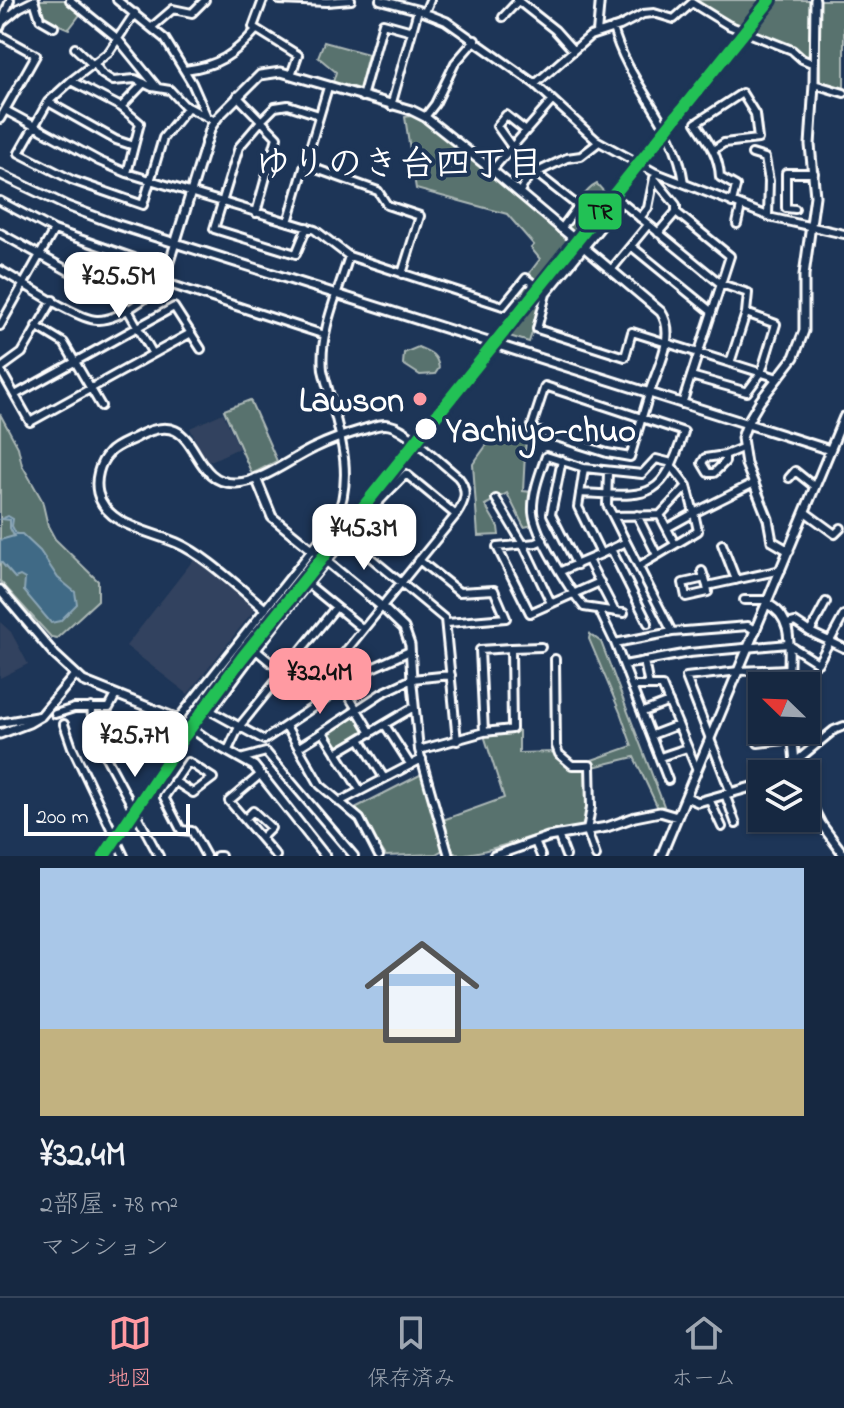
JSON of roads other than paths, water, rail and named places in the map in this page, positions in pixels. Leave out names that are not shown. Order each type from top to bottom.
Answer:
[{"type":"street","points":[[1,24],[10,0]]},
{"type":"street","points":[[1,24],[19,8],[35,0],[40,19],[54,27]]},
{"type":"street","points":[[70,0],[117,38],[157,87]]},
{"type":"street","points":[[117,0],[165,39],[211,119]]},
{"type":"street","points":[[152,27],[173,9],[192,13],[205,0]]},
{"type":"street","points":[[263,0],[253,27],[298,55],[291,75]]},
{"type":"street","points":[[279,0],[351,0]]},
{"type":"street","points":[[380,0],[446,21],[535,84],[599,142],[654,172],[768,216],[844,234]]},
{"type":"street","points":[[391,106],[412,31],[430,0]]},
{"type":"street","points":[[597,33],[600,0]]},
{"type":"street","points":[[789,551],[772,541],[768,519],[752,484],[742,438],[747,423],[797,352],[804,331],[804,275],[812,227],[814,173],[810,145],[815,0]]},
{"type":"street","points":[[503,17],[517,1],[555,30],[572,49]]},
{"type":"street","points":[[535,84],[572,49],[597,33],[649,13],[674,19],[690,1],[728,25],[792,50],[814,64]]},
{"type":"street","points":[[135,13],[109,52],[48,102],[19,153],[72,180],[143,205],[163,138],[188,107]]},
{"type":"street","points":[[362,97],[383,23],[412,31]]},
{"type":"street","points":[[613,28],[620,54],[631,75],[659,115],[675,145],[684,183]]},
{"type":"street","points":[[185,70],[210,67],[242,47],[256,30]]},
{"type":"street","points":[[0,35],[36,55],[0,119]]},
{"type":"street","points":[[425,117],[435,104],[455,63],[475,40]]},
{"type":"street","points":[[75,48],[113,81],[135,79],[170,90],[188,107],[211,119]]},
{"type":"street","points":[[0,270],[94,320],[111,318],[151,295],[163,282],[211,119],[260,75],[273,71],[291,75],[411,110],[425,117],[492,170],[661,312],[667,324],[666,343],[649,394],[642,418],[630,457],[607,453],[531,429],[545,386],[642,418],[684,432],[664,481],[645,494],[580,493]]},
{"type":"street","points":[[71,81],[121,107],[140,123],[127,173]]},
{"type":"street","points":[[121,107],[144,83]]},
{"type":"street","points":[[814,84],[844,93]]},
{"type":"street","points":[[288,222],[328,87]]},
{"type":"street","points":[[713,150],[724,143],[758,139],[755,114],[742,93],[696,123],[713,150],[719,159],[720,177],[736,186],[732,203]]},
{"type":"street","points":[[237,96],[277,137],[256,213]]},
{"type":"street","points":[[492,170],[552,101]]},
{"type":"street","points":[[48,102],[116,140],[134,146]]},
{"type":"street","points":[[307,227],[296,254],[214,229],[239,147],[262,120],[275,107],[288,105],[319,115]]},
{"type":"street","points":[[5,110],[127,173],[307,227],[323,234],[349,256],[503,306],[526,278],[546,294]]},
{"type":"street","points":[[512,147],[497,126],[506,115],[526,131]]},
{"type":"street","points":[[519,193],[529,176],[567,158],[581,156],[599,142]]},
{"type":"street","points":[[752,154],[765,158],[769,181],[768,216]]},
{"type":"street","points":[[305,165],[378,191],[387,205],[420,216],[402,274]]},
{"type":"street","points":[[536,173],[578,206],[561,229]]},
{"type":"street","points":[[795,209],[786,208],[786,173],[814,173]]},
{"type":"street","points":[[0,174],[67,206],[175,244],[830,450]]},
{"type":"street","points":[[640,218],[648,208],[654,178],[676,205],[676,212],[658,233]]},
{"type":"street","points":[[0,201],[54,230],[134,258],[129,271],[112,282],[102,286],[91,285],[0,233]]},
{"type":"street","points":[[730,363],[746,313],[748,293],[721,284],[621,202],[546,294],[537,329],[625,357],[632,332],[761,373],[778,378]]},
{"type":"street","points":[[737,224],[741,206]]},
{"type":"street","points":[[676,212],[730,256],[682,404]]},
{"type":"street","points":[[611,270],[648,225]]},
{"type":"street","points":[[0,326],[54,230]]},
{"type":"street","points":[[631,246],[712,312]]},
{"type":"street","points":[[178,719],[334,522],[346,490],[346,464],[322,355],[349,256]]},
{"type":"street","points":[[112,282],[153,354]]},
{"type":"street","points":[[163,282],[325,335]]},
{"type":"street","points":[[53,300],[22,353],[0,369],[30,422],[191,333]]},
{"type":"street","points":[[15,395],[174,307],[201,349]]},
{"type":"street","points":[[691,376],[747,392],[761,373],[776,324],[746,313]]},
{"type":"street","points":[[37,327],[60,340],[76,361],[101,406]]},
{"type":"street","points":[[661,856],[844,417]]},
{"type":"street","points":[[265,609],[184,546],[111,515],[101,501],[97,484],[99,469],[110,452],[143,433],[161,427],[174,429],[184,435],[207,471],[219,479],[236,483],[256,478],[317,446],[382,424],[400,429],[461,480],[465,496],[456,515],[332,668],[371,733]]},
{"type":"street","points":[[725,455],[742,448]]},
{"type":"street","points":[[624,613],[584,607],[543,540],[534,516],[538,480],[546,456],[584,468],[642,474],[656,459],[671,464],[687,486],[698,531],[639,566]]},
{"type":"street","points":[[562,460],[551,514],[577,565]]},
{"type":"street","points":[[584,468],[578,507],[601,554]]},
{"type":"street","points":[[608,471],[607,505],[672,632]]},
{"type":"street","points":[[789,478],[795,471],[815,487]]},
{"type":"street","points":[[410,651],[372,668],[264,740],[211,711],[366,513],[406,474],[456,515]]},
{"type":"street","points":[[256,478],[272,517],[404,628],[410,651],[419,750],[449,856]]},
{"type":"street","points":[[667,528],[752,484]]},
{"type":"street","points":[[613,516],[660,515],[687,486]]},
{"type":"street","points":[[496,499],[523,544],[551,603]]},
{"type":"street","points":[[805,512],[835,534],[841,528]]},
{"type":"street","points":[[534,516],[551,514]]},
{"type":"street","points":[[637,515],[657,555]]},
{"type":"street","points":[[660,515],[675,544]]},
{"type":"street","points":[[347,538],[441,614],[447,623],[457,741]]},
{"type":"street","points":[[543,540],[497,547],[530,613],[600,582]]},
{"type":"street","points":[[561,571],[626,542]]},
{"type":"street","points":[[722,544],[736,580]]},
{"type":"street","points":[[611,549],[648,623]]},
{"type":"street","points":[[419,560],[459,592],[494,590],[506,618],[447,623]]},
{"type":"street","points":[[588,560],[615,612]]},
{"type":"street","points":[[702,571],[707,586],[781,570]]},
{"type":"street","points":[[309,585],[363,629]]},
{"type":"street","points":[[0,590],[75,675],[178,719],[244,758],[261,774],[325,856]]},
{"type":"street","points":[[744,600],[768,602],[781,612],[787,624],[788,672]]},
{"type":"street","points":[[810,632],[826,602]]},
{"type":"street","points":[[228,750],[239,727],[336,607]]},
{"type":"street","points":[[599,609],[633,686],[668,780]]},
{"type":"street","points":[[624,665],[689,653],[788,644],[818,663],[844,615]]},
{"type":"street","points":[[787,624],[795,622],[844,648]]},
{"type":"street","points":[[615,643],[672,632],[748,626],[756,631]]},
{"type":"street","points":[[484,732],[480,650],[541,647]]},
{"type":"street","points":[[419,750],[484,732],[512,729],[511,648]]},
{"type":"street","points":[[256,650],[319,703]]},
{"type":"street","points":[[555,659],[556,746],[572,765],[590,765],[591,807],[587,831],[596,856]]},
{"type":"street","points":[[644,661],[649,686]]},
{"type":"street","points":[[736,824],[710,737],[686,677],[788,669]]},
{"type":"street","points":[[0,734],[41,716],[75,675]]},
{"type":"street","points":[[299,747],[357,708],[412,679],[451,675]]},
{"type":"street","points":[[633,686],[662,686],[697,770]]},
{"type":"street","points":[[55,714],[91,707],[109,708],[116,695]]},
{"type":"street","points":[[643,712],[669,702]]},
{"type":"street","points":[[91,707],[94,735],[159,856]]},
{"type":"street","points":[[336,753],[414,707]]},
{"type":"street","points":[[0,723],[41,716]]},
{"type":"street","points":[[64,724],[124,856]]},
{"type":"street","points":[[385,725],[410,764]]},
{"type":"street","points":[[652,735],[678,725]]},
{"type":"street","points":[[286,726],[320,785],[360,819],[379,856]]},
{"type":"street","points":[[797,760],[834,730],[844,726]]},
{"type":"street","points":[[323,732],[360,790]]},
{"type":"street","points":[[360,739],[384,778]]},
{"type":"street","points":[[660,757],[687,748]]},
{"type":"street","points":[[244,758],[266,752],[354,856]]},
{"type":"street","points":[[339,802],[422,759]]},
{"type":"street","points":[[174,781],[193,793],[213,778],[188,762],[174,781],[164,797],[181,830],[192,831],[206,856]]},
{"type":"street","points":[[261,774],[229,801],[276,856]]},
{"type":"street","points":[[686,797],[698,802],[748,789]]},
{"type":"street","points":[[709,799],[722,827]]},
{"type":"street","points":[[245,819],[253,811],[271,828],[261,838]]},
{"type":"street","points":[[494,856],[558,835],[587,831],[660,812],[677,817]]},
{"type":"street","points":[[820,822],[843,853]]},
{"type":"street","points":[[558,835],[566,856]]},
{"type":"street","points":[[535,842],[541,856]]},
{"type":"place","name":"Lawson","points":[[420,399]]},
{"type":"place","name":"Yachiyo-chuo","points":[[426,429]]},
{"type":"district","name":"ゆりのき台四丁目","points":[[399,162]]}]
